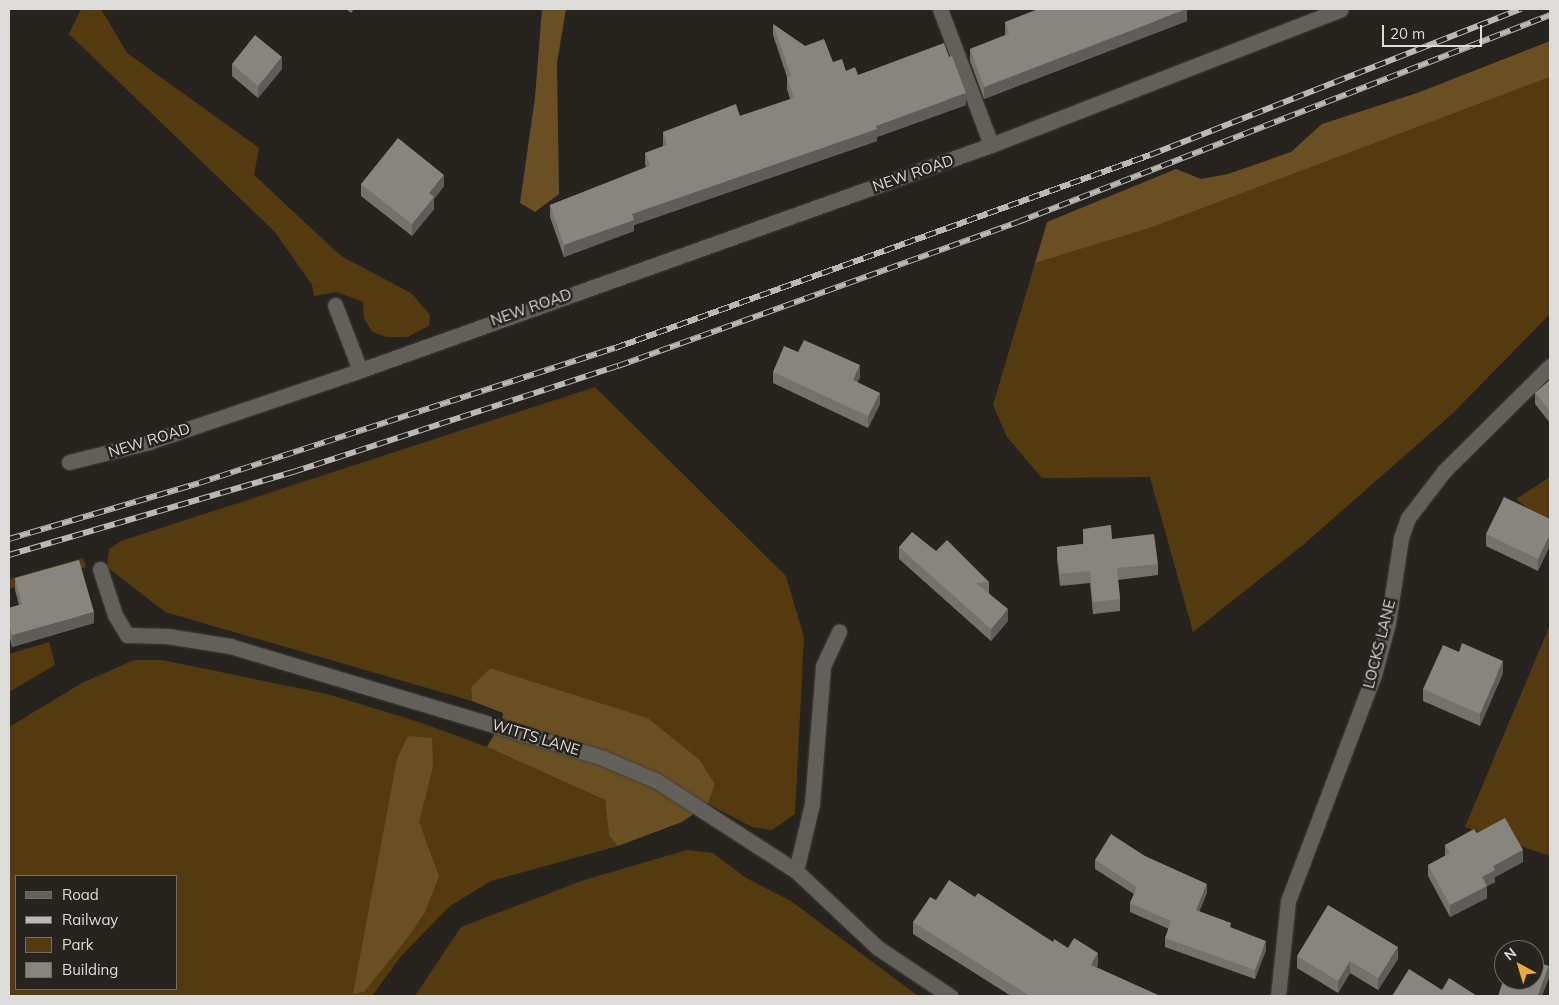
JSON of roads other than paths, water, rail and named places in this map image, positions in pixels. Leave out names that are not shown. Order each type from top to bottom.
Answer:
[{"type":"street","points":[[940,9],[991,145]]},
{"type":"street","name":"NEW ROAD","points":[[69,462],[149,442],[360,370],[991,145],[1341,9]]},
{"type":"street","points":[[336,305],[360,370]]},
{"type":"street","name":"LOCKS LANE","points":[[1278,996],[1288,901],[1374,675],[1388,622],[1401,538],[1408,518],[1444,471],[1550,366]]},
{"type":"street","name":"WITTS LANE","points":[[100,569],[115,614],[127,635],[167,636],[230,646],[603,758],[657,781],[796,870],[878,948],[950,996]]},
{"type":"street","points":[[796,870],[812,804],[823,666],[839,631]]},
{"type":"railway","points":[[9,539],[199,483],[615,348],[1150,155],[1521,9]]},
{"type":"railway","points":[[9,555],[293,472],[618,366],[1018,222],[1550,15]]}]
